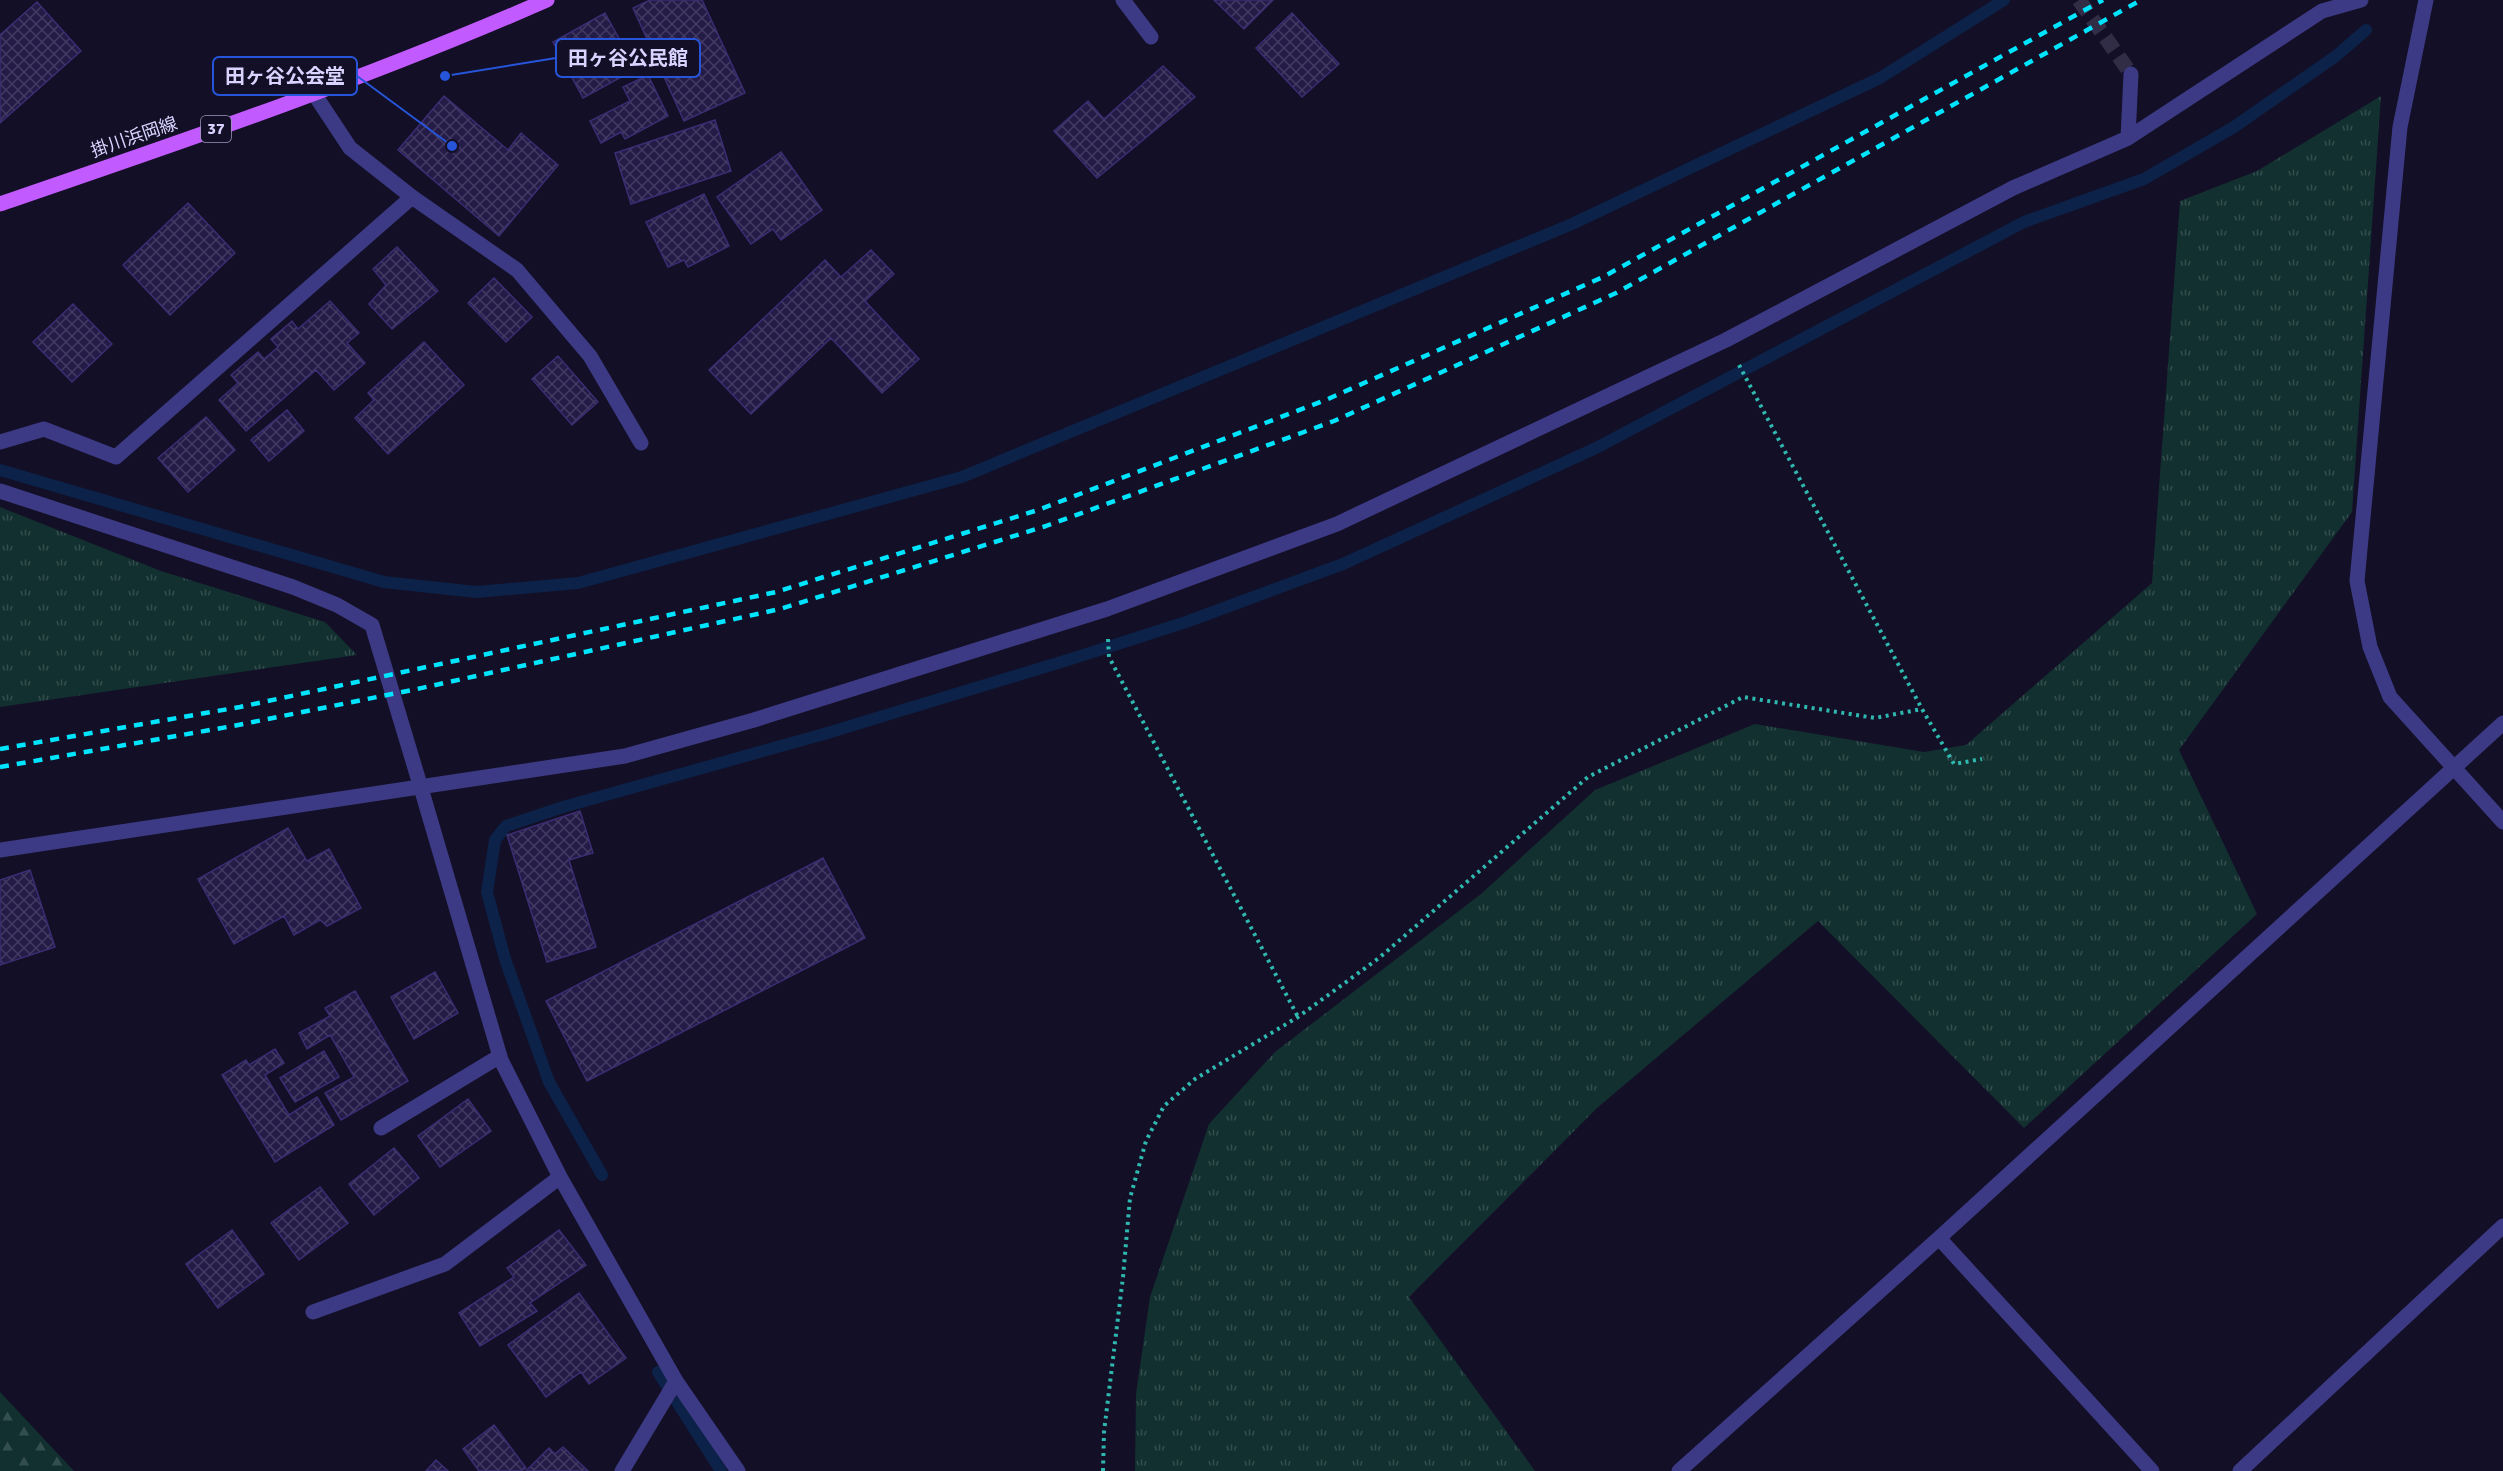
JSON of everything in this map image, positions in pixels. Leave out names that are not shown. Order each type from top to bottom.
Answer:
[{"type":"main road","name":"掛川浜岡線","points":[[0,204],[258,115],[429,49],[530,3],[547,0]]},
{"type":"street","points":[[1124,0],[1151,37]]},
{"type":"street","points":[[0,850],[625,756],[754,720],[1107,609],[1336,524],[1726,340],[2013,188],[2128,138],[2322,11],[2361,0]]},
{"type":"street","points":[[2426,0],[2400,128],[2357,581],[2370,647],[2390,697],[2503,822]]},
{"type":"street","points":[[2128,138],[2131,74]]},
{"type":"street","points":[[313,92],[350,148],[412,196],[518,270],[590,356],[641,443]]},
{"type":"street","points":[[0,442],[44,429],[116,457],[412,196]]},
{"type":"street","points":[[0,491],[292,587],[337,605],[372,625],[500,1056],[560,1177],[674,1382],[738,1471]]},
{"type":"street","points":[[1679,1471],[1939,1238],[2503,723]]},
{"type":"street","points":[[381,1128],[500,1056]]},
{"type":"street","points":[[313,1312],[445,1264],[560,1177]]},
{"type":"street","points":[[2240,1471],[2503,1226]]},
{"type":"street","points":[[1939,1238],[2152,1471]]},
{"type":"street","points":[[622,1471],[674,1382]]},
{"type":"path","points":[[1734,356],[1922,709],[1954,764],[1982,759]]},
{"type":"path","points":[[1109,657],[1298,1017]]},
{"type":"path","points":[[1103,1471],[1104,1432],[1130,1198],[1146,1141],[1164,1106],[1195,1079],[1298,1017],[1379,958],[1588,777],[1743,697],[1875,718],[1922,709]]},
{"type":"green space","points":[[2381,96],[2352,512],[2179,750],[2257,914],[2024,1128],[1818,921],[1597,1108],[1409,1297],[1535,1471],[1135,1471],[1136,1394],[1150,1297],[1209,1124],[1275,1052],[1481,894],[1595,790],[1755,724],[1924,752],[1966,745],[2152,583],[2180,201],[2257,171]]},
{"type":"green space","points":[[0,507],[161,571],[325,622],[357,655],[0,707]]},
{"type":"green space","points":[[0,1392],[74,1471],[0,1471]]},
{"type":"building","points":[[650,0],[702,0],[745,93],[684,121],[633,8]]},
{"type":"building","points":[[1214,0],[1273,0],[1244,29]]},
{"type":"building","points":[[37,2],[81,51],[0,123],[0,35]]},
{"type":"building","points":[[605,13],[636,69],[583,98],[553,42]]},
{"type":"building","points":[[1292,13],[1339,64],[1302,97],[1256,48]]},
{"type":"building","points":[[1163,66],[1195,97],[1097,178],[1054,131],[1088,101],[1104,119]]},
{"type":"building","points":[[648,75],[668,116],[625,139],[621,132],[601,143],[590,121],[630,101],[623,87]]},
{"type":"building","points":[[444,96],[508,150],[521,133],[558,165],[499,236],[398,150]]},
{"type":"building","points":[[715,120],[731,171],[631,204],[615,153]]},
{"type":"building","points":[[781,152],[822,210],[781,240],[773,229],[751,244],[717,197]]},
{"type":"building","points":[[704,194],[729,246],[688,267],[684,260],[668,267],[646,222]]},
{"type":"building","points":[[188,203],[235,253],[170,315],[123,265]]},
{"type":"building","points":[[397,247],[438,291],[392,329],[369,304],[386,285],[373,269]]},
{"type":"building","points":[[871,250],[894,274],[865,301],[919,359],[882,393],[831,338],[751,414],[709,370],[825,260],[841,277]]},
{"type":"building","points":[[494,278],[532,317],[506,342],[468,303]]},
{"type":"building","points":[[330,301],[359,333],[347,343],[365,363],[334,390],[316,370],[246,431],[219,400],[238,383],[231,375],[258,352],[264,359],[278,347],[271,339],[292,321],[298,329]]},
{"type":"building","points":[[73,304],[112,344],[72,382],[33,342]]},
{"type":"building","points":[[424,342],[464,385],[388,454],[355,418],[374,400],[368,393]]},
{"type":"building","points":[[558,356],[598,402],[572,425],[532,379]]},
{"type":"building","points":[[287,410],[304,431],[269,461],[251,440]]},
{"type":"building","points":[[206,417],[235,450],[188,492],[158,458]]},
{"type":"building","points":[[580,811],[593,853],[569,860],[596,947],[547,962],[507,835]]},
{"type":"building","points":[[288,828],[307,861],[329,849],[361,908],[327,926],[320,920],[294,935],[284,916],[234,944],[198,879]]},
{"type":"building","points":[[823,858],[865,938],[587,1081],[546,1001]]},
{"type":"building","points":[[30,870],[55,947],[0,965],[0,880]]},
{"type":"building","points":[[435,972],[458,1013],[414,1039],[391,997]]},
{"type":"building","points":[[355,991],[408,1081],[341,1120],[325,1093],[354,1077],[330,1035],[307,1049],[299,1033],[330,1016],[325,1008]]},
{"type":"building","points":[[275,1049],[284,1063],[265,1075],[289,1115],[317,1097],[334,1125],[275,1162],[222,1075],[246,1060],[249,1065]]},
{"type":"building","points":[[324,1051],[339,1077],[295,1102],[280,1078]]},
{"type":"building","points":[[468,1099],[491,1131],[440,1167],[418,1136]]},
{"type":"building","points":[[394,1148],[419,1178],[374,1215],[349,1184]]},
{"type":"building","points":[[320,1187],[348,1223],[299,1260],[271,1223]]},
{"type":"building","points":[[232,1230],[264,1274],[218,1308],[186,1264]]},
{"type":"building","points":[[559,1230],[586,1265],[530,1303],[537,1311],[480,1346],[459,1313],[514,1277],[507,1268]]},
{"type":"building","points":[[579,1293],[626,1358],[589,1384],[581,1372],[546,1397],[508,1345]]},
{"type":"building","points":[[494,1425],[526,1468],[521,1471],[479,1471],[463,1449]]},
{"type":"building","points":[[563,1447],[588,1471],[526,1471],[549,1448],[555,1454]]},
{"type":"building","points":[[436,1460],[448,1471],[426,1471]]},
{"type":"waterway","points":[[0,470],[384,582],[476,592],[578,583],[962,477],[1572,224],[1880,78],[2004,0]]},
{"type":"waterway","points":[[602,1175],[549,1082],[505,959],[487,892],[495,840],[506,826],[563,807],[824,734],[1071,659],[1186,622],[1343,564],[1596,448],[2024,222],[2144,179],[2234,127],[2336,56],[2366,30]]},
{"type":"waterway","points":[[658,1372],[721,1471]]},
{"type":"tunnel","points":[[2079,0],[2131,74]]},
{"type":"railway","points":[[0,749],[240,707],[776,592],[1038,510],[1328,399],[1603,277],[2103,0]]},
{"type":"railway","points":[[0,767],[233,726],[417,689],[780,609],[1046,526],[1334,421],[1616,293],[2141,0]]},
{"type":"place","name":"田ヶ谷公民館","points":[[445,76]]},
{"type":"place","name":"田ヶ谷公会堂","points":[[452,146]]}]
